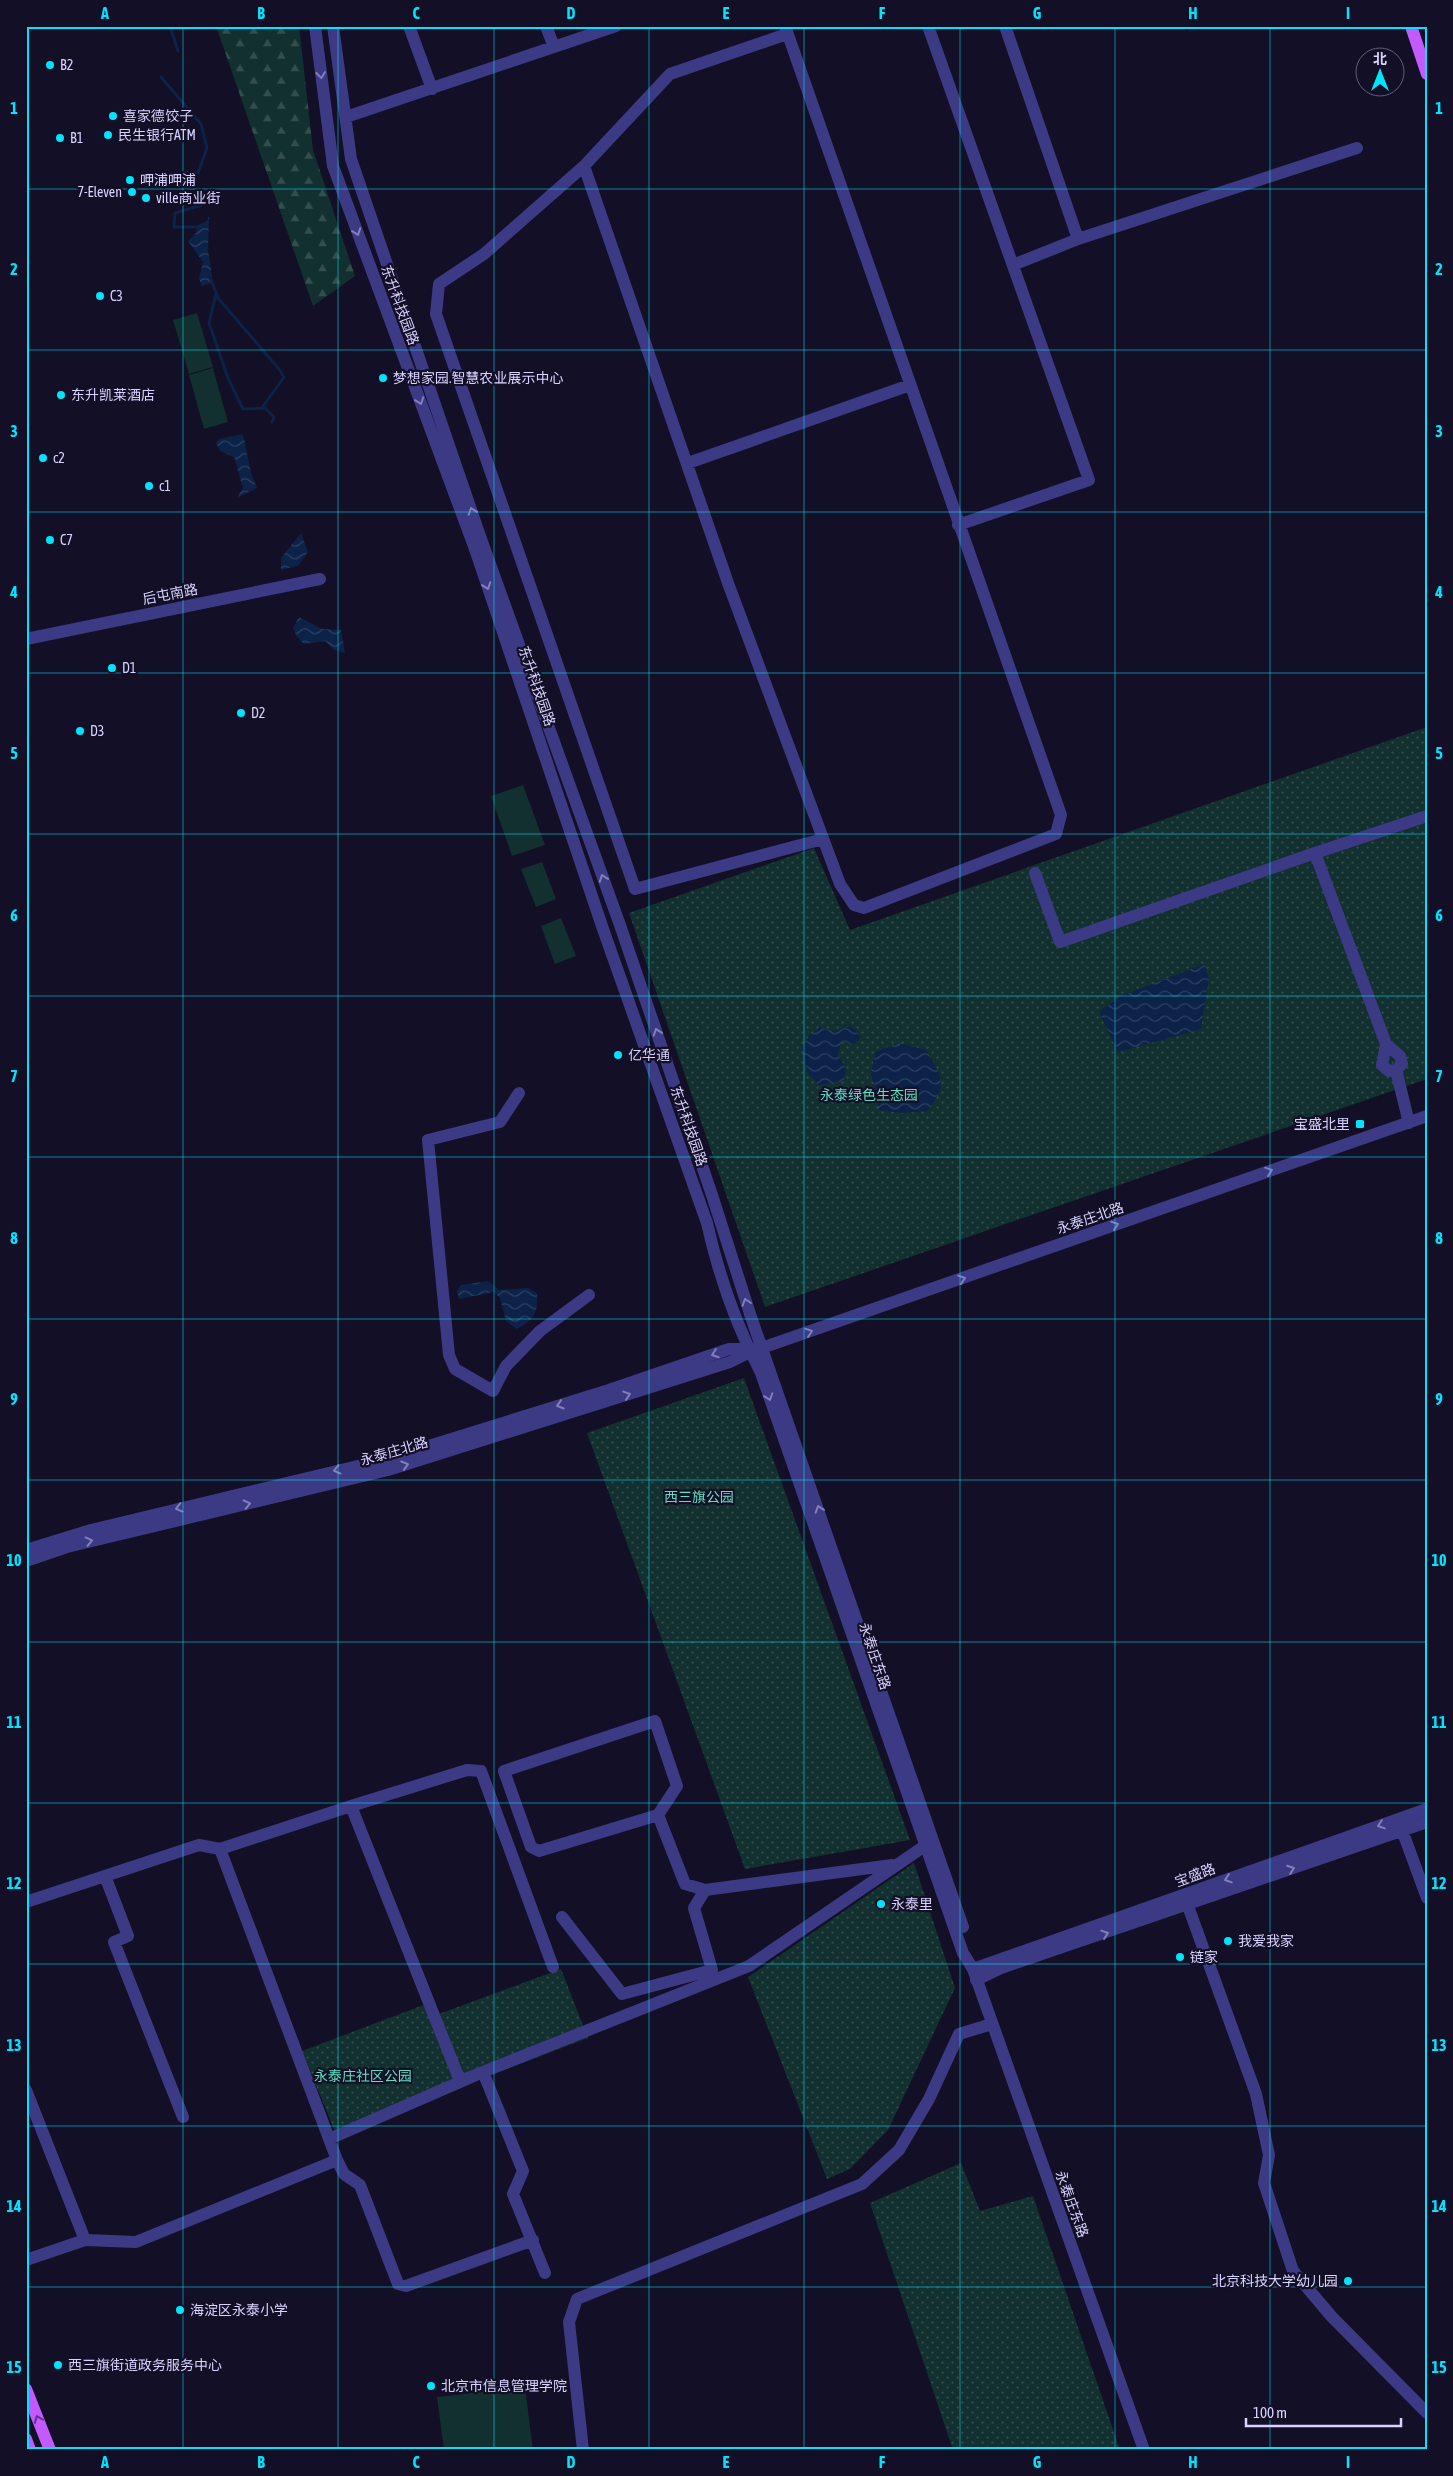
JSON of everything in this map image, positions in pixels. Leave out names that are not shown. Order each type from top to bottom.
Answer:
[{"type":"main road","points":[[1411,26],[1427,74]]},
{"type":"main road","points":[[26,2389],[50,2450]]},
{"type":"main road","points":[[26,2439],[30,2450]]},
{"type":"street","name":"东升科技园路","points":[[315,26],[333,166],[474,549],[603,929],[707,1222],[718,1271],[739,1330],[749,1350]]},
{"type":"street","name":"东升科技园路","points":[[333,26],[351,159],[481,538],[623,934],[763,1348]]},
{"type":"street","points":[[409,26],[432,89]]},
{"type":"street","points":[[546,26],[554,48]]},
{"type":"street","points":[[346,118],[616,26]]},
{"type":"street","points":[[928,26],[1089,480],[958,525]]},
{"type":"street","points":[[1005,26],[1078,239]]},
{"type":"street","points":[[584,166],[728,583],[846,897],[854,905],[864,908],[1056,834],[1061,815],[786,30],[670,74],[584,166],[484,254],[438,284],[436,314],[636,889],[823,839]]},
{"type":"street","points":[[1013,265],[1078,239],[1357,148]]},
{"type":"street","points":[[688,463],[910,385]]},
{"type":"street","name":"后屯南路","points":[[26,639],[320,579]]},
{"type":"street","points":[[1034,873],[1060,942],[1427,816]]},
{"type":"street","points":[[1315,853],[1386,1044],[1400,1056],[1402,1064],[1396,1070],[1409,1123]]},
{"type":"street","points":[[519,1093],[500,1122],[428,1140],[449,1355],[455,1369],[493,1391],[506,1366],[540,1331],[589,1295]]},
{"type":"street","name":"永泰庄北路","points":[[26,1550],[91,1530],[387,1459],[609,1390],[729,1349],[749,1350],[763,1348],[1427,1116]]},
{"type":"street","name":"永泰庄东路","points":[[763,1348],[971,1950],[975,1974],[992,2024],[1144,2450]]},
{"type":"street","name":"永泰庄北路","points":[[26,1561],[67,1547],[388,1470],[730,1362],[749,1350]]},
{"type":"street","name":"永泰庄东路","points":[[749,1350],[761,1373],[963,1953],[975,1974]]},
{"type":"street","points":[[654,1720],[677,1786],[658,1815],[539,1851],[531,1847],[504,1771],[654,1720]]},
{"type":"street","points":[[26,1902],[199,1846],[220,1849],[467,1770],[481,1771],[553,1967]]},
{"type":"street","points":[[351,1806],[460,2081],[749,1966],[929,1843],[889,1867],[705,1890],[685,1884],[658,1815]]},
{"type":"street","name":"宝盛路","points":[[975,1974],[1427,1809]]},
{"type":"street","name":"宝盛路","points":[[975,1974],[1001,1968],[1188,1906],[1427,1822]]},
{"type":"street","points":[[1402,1830],[1427,1898]]},
{"type":"street","points":[[220,1849],[337,2160],[344,2174],[360,2185],[398,2284],[406,2286],[533,2240]]},
{"type":"street","points":[[105,1876],[128,1936],[114,1942],[183,2117]]},
{"type":"street","points":[[562,1917],[622,1994],[712,1970],[694,1908],[705,1890]]},
{"type":"street","points":[[1188,1906],[1256,2094],[1269,2155],[1264,2183],[1293,2271],[1332,2318],[1427,2413]]},
{"type":"street","points":[[583,2450],[569,2322],[577,2299],[862,2184],[899,2150],[929,2099],[959,2034],[992,2024]]},
{"type":"street","points":[[329,2139],[483,2072]]},
{"type":"street","points":[[483,2072],[522,2171],[513,2194],[545,2272]]},
{"type":"street","points":[[26,2090],[85,2240]]},
{"type":"street","points":[[26,2260],[85,2240],[136,2242],[337,2160]]},
{"type":"green space","points":[[216,26],[299,26],[313,150],[355,276],[313,306]]},
{"type":"green space","points":[[197,313],[213,367],[189,374],[173,320]]},
{"type":"green space","points":[[213,368],[228,422],[204,429],[189,375]]},
{"type":"green space","name":"永泰绿色生态园","points":[[1427,727],[1427,1079],[765,1307],[629,913],[814,848],[850,930]]},
{"type":"green space","points":[[523,785],[545,845],[512,856],[491,796]]},
{"type":"green space","points":[[542,862],[556,899],[536,907],[521,869]]},
{"type":"green space","points":[[561,918],[576,956],[555,964],[541,926]]},
{"type":"green space","name":"西三旗公园","points":[[744,1378],[910,1840],[745,1869],[587,1433]]},
{"type":"green space","points":[[914,1863],[955,1988],[888,2130],[850,2169],[827,2179],[748,1977]]},
{"type":"green space","name":"永泰庄社区公园","points":[[561,1969],[588,2038],[336,2134],[302,2051],[434,2001],[439,2014]]},
{"type":"green space","points":[[961,2163],[980,2211],[1033,2196],[1120,2450],[953,2450],[870,2203]]},
{"type":"green space","points":[[525,2387],[533,2450],[444,2450],[437,2397]]},
{"type":"water","points":[[209,216],[208,250],[212,276],[211,283],[202,286],[199,279],[203,262],[188,241],[197,232],[196,226],[207,221]]},
{"type":"water","points":[[243,434],[251,473],[257,488],[237,498],[243,488],[234,457],[220,451],[216,443],[219,439]]},
{"type":"water","points":[[301,533],[308,552],[298,566],[281,570],[281,558]]},
{"type":"water","points":[[299,617],[322,629],[341,630],[345,653],[334,650],[325,641],[304,644],[297,637],[293,628]]},
{"type":"water","points":[[1204,964],[1209,978],[1201,1029],[1118,1052],[1099,1012],[1119,997]]},
{"type":"water","points":[[850,1026],[856,1030],[860,1039],[852,1045],[842,1040],[838,1055],[846,1068],[844,1081],[819,1085],[807,1072],[802,1048],[809,1036],[820,1027],[835,1031]]},
{"type":"water","points":[[899,1043],[926,1050],[939,1074],[940,1087],[938,1094],[928,1111],[903,1113],[879,1110],[871,1074],[875,1052]]},
{"type":"water","points":[[488,1281],[499,1290],[528,1288],[537,1293],[536,1311],[532,1318],[517,1329],[506,1321],[500,1298],[494,1292],[459,1299],[457,1291],[461,1285]]},
{"type":"waterway","points":[[170,26],[178,51]]},
{"type":"waterway","points":[[161,77],[201,124],[207,148],[198,173],[183,172]]},
{"type":"waterway","points":[[196,227],[174,227],[175,213],[202,205]]},
{"type":"waterway","points":[[211,280],[218,298],[284,377],[262,408]]},
{"type":"waterway","points":[[216,293],[209,323],[228,378],[243,409],[265,408],[274,417],[272,422]]},
{"type":"place","name":"B2","points":[[50,65]]},
{"type":"place","name":"喜家德饺子","points":[[113,116]]},
{"type":"place","name":"民生银行ATM","points":[[108,135]]},
{"type":"place","name":"B1","points":[[60,138]]},
{"type":"place","name":"呷浦呷浦","points":[[130,180]]},
{"type":"place","name":"7-Eleven","points":[[132,192]]},
{"type":"place","name":"ville商业街","points":[[146,198]]},
{"type":"place","name":"C3","points":[[100,296]]},
{"type":"place","name":"梦想家园.智慧农业展示中心","points":[[383,378]]},
{"type":"place","name":"东升凯莱酒店","points":[[61,395]]},
{"type":"place","name":"c2","points":[[43,458]]},
{"type":"place","name":"c1","points":[[149,486]]},
{"type":"place","name":"C7","points":[[50,540]]},
{"type":"place","name":"D1","points":[[112,668]]},
{"type":"place","name":"D2","points":[[241,713]]},
{"type":"place","name":"D3","points":[[80,731]]},
{"type":"place","name":"亿华通","points":[[618,1055]]},
{"type":"place","name":"宝盛北里","points":[[1360,1124]]},
{"type":"place","name":"永泰里","points":[[881,1904]]},
{"type":"place","name":"我爱我家","points":[[1228,1941]]},
{"type":"place","name":"链家","points":[[1180,1957]]},
{"type":"place","name":"北京科技大学幼儿园","points":[[1348,2281]]},
{"type":"place","name":"海淀区永泰小学","points":[[180,2310]]},
{"type":"place","name":"西三旗街道政务服务中心","points":[[58,2365]]},
{"type":"place","name":"北京市信息管理学院","points":[[431,2386]]}]
